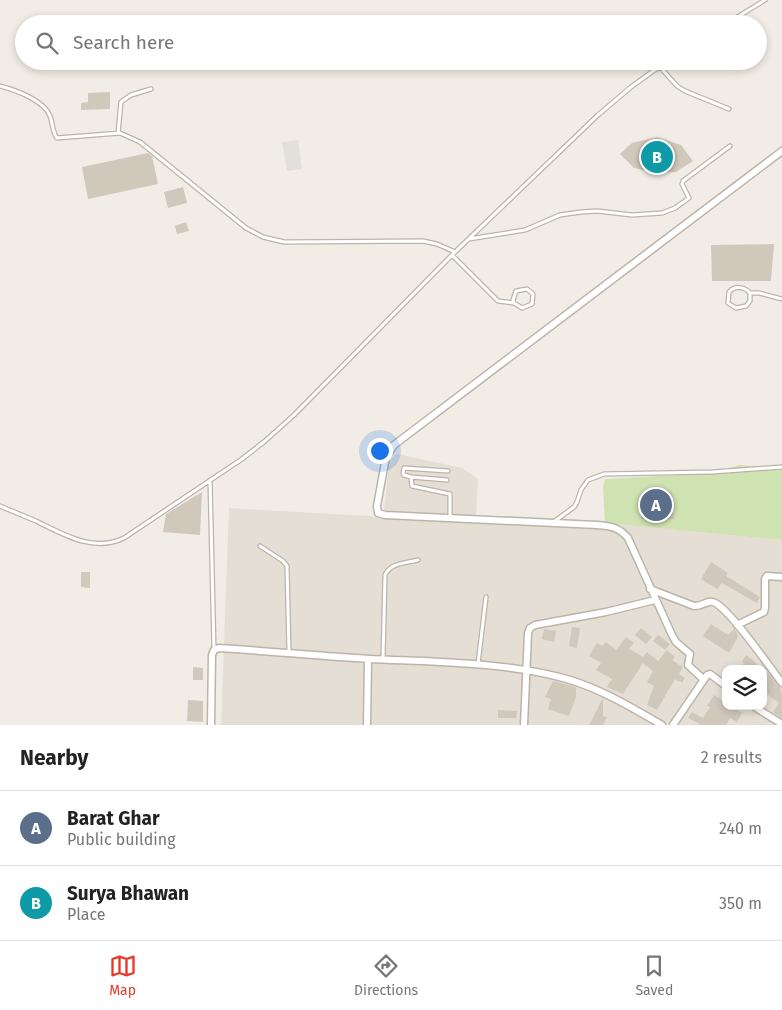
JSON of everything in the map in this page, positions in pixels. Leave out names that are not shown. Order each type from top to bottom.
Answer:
[{"type":"street","points":[[705,678],[702,678],[688,665],[690,654],[674,639],[628,538],[621,530],[611,526],[385,515],[378,512],[377,506],[386,457],[394,445],[782,151]]},
{"type":"street","points":[[737,625],[764,612],[765,579],[767,576],[782,577]]},
{"type":"street","points":[[650,589],[694,606],[714,602],[737,625],[782,683]]},
{"type":"street","points":[[524,725],[528,633],[530,628],[535,625],[591,616],[655,600]]},
{"type":"street","points":[[210,725],[212,655],[214,650],[219,648],[478,665],[526,670],[567,679],[595,689],[662,725]]},
{"type":"street","points":[[367,725],[368,659]]},
{"type":"street","points":[[673,725],[707,674],[710,674],[722,683]]},
{"type":"street","points":[[759,710],[782,724]]},
{"type":"lane","points":[[741,15],[765,0]]},
{"type":"lane","points":[[0,506],[73,539],[100,544],[111,543],[124,538],[242,459],[294,415],[453,253],[598,115],[655,70]]},
{"type":"lane","points":[[663,70],[677,86],[685,91],[729,109]]},
{"type":"lane","points":[[0,86],[21,93],[41,104],[47,110],[56,138],[118,133],[140,142],[246,228],[263,237],[284,242],[423,241],[437,244],[453,253],[495,299],[500,302],[514,303],[519,307],[525,308],[532,304],[533,294],[527,289],[516,291],[514,303]]},
{"type":"lane","points":[[118,133],[121,102],[131,95],[151,89]]},
{"type":"lane","points":[[468,239],[525,230],[560,216],[581,212],[597,211],[632,216],[668,211],[689,198],[682,184],[683,180],[730,146]]},
{"type":"lane","points":[[750,293],[750,301],[746,306],[736,308],[728,303],[729,292],[732,289],[745,288],[750,293],[759,293],[782,299]]},
{"type":"lane","points":[[552,524],[574,507],[581,490],[588,480],[604,474],[712,472],[782,466]]},
{"type":"lane","points":[[447,480],[403,475],[403,468],[448,471]]},
{"type":"lane","points":[[411,477],[412,486],[450,494],[450,518]]},
{"type":"lane","points":[[210,480],[214,650]]},
{"type":"lane","points":[[260,546],[283,561],[287,566],[289,652]]},
{"type":"lane","points":[[383,659],[384,575],[391,566],[418,560]]},
{"type":"lane","points":[[478,665],[486,597]]},
{"type":"shaded area","points":[[298,140],[302,169],[287,171],[282,142]]},
{"type":"shaded area","points":[[397,454],[462,468],[478,479],[476,516],[605,523],[782,540],[782,725],[221,725],[229,508],[369,516],[383,519],[389,463]]},
{"type":"green space","points":[[740,465],[782,469],[782,540],[605,523],[603,487],[605,479],[714,473]]},
{"type":"building","points":[[110,92],[110,109],[81,110],[81,103],[88,102],[88,93]]},
{"type":"building","points":[[657,137],[681,145],[693,161],[676,172],[657,173],[634,168],[620,154],[632,143]]},
{"type":"building","points":[[148,153],[152,156],[158,184],[88,199],[82,167]]},
{"type":"building","points":[[183,187],[187,203],[168,208],[164,192]]},
{"type":"building","points":[[186,222],[189,231],[177,234],[175,226]]},
{"type":"building","points":[[774,244],[771,281],[712,281],[711,245]]},
{"type":"building","points":[[648,491],[655,491],[656,493],[672,492],[674,519],[642,519],[642,494],[648,494]]},
{"type":"building","points":[[202,492],[200,535],[163,532],[166,514]]},
{"type":"building","points":[[711,562],[728,573],[726,576],[760,597],[757,603],[722,583],[717,589],[701,579]]},
{"type":"building","points":[[81,572],[90,572],[90,588],[81,587]]},
{"type":"building","points":[[711,624],[728,635],[735,629],[738,637],[729,653],[703,636]]},
{"type":"building","points":[[572,627],[580,628],[577,648],[569,646]]},
{"type":"building","points":[[641,628],[652,637],[646,644],[635,635]]},
{"type":"building","points":[[544,629],[556,631],[554,642],[542,639]]},
{"type":"building","points":[[658,635],[670,644],[665,650],[653,641]]},
{"type":"building","points":[[626,637],[634,643],[629,649],[643,657],[647,652],[658,661],[667,650],[675,657],[672,660],[683,667],[679,674],[685,678],[682,683],[675,679],[657,710],[647,705],[654,686],[647,682],[653,671],[643,663],[623,694],[607,687],[612,679],[596,670],[601,663],[589,656],[597,643],[602,646],[606,642],[616,650]]},
{"type":"building","points":[[746,655],[758,665],[742,665],[744,663],[742,661]]},
{"type":"building","points":[[193,667],[203,668],[203,680],[193,680]]},
{"type":"building","points":[[767,672],[780,688],[782,694],[782,718],[773,712],[779,703],[767,694]]},
{"type":"building","points":[[553,681],[576,687],[576,697],[569,716],[548,709],[551,699],[545,697]]},
{"type":"building","points":[[714,695],[722,700],[722,710],[737,710],[742,713],[737,722],[730,718],[726,725],[699,725],[688,718],[692,712],[703,718],[710,707],[707,706]]},
{"type":"building","points":[[603,698],[603,716],[607,717],[603,725],[589,725]]},
{"type":"building","points":[[188,700],[203,701],[203,722],[187,721]]},
{"type":"building","points":[[498,710],[517,711],[516,718],[498,718]]},
{"type":"place","name":"Surya Bhawan","points":[[657,157]]},
{"type":"place","name":"Barat Ghar","points":[[656,505]]}]
